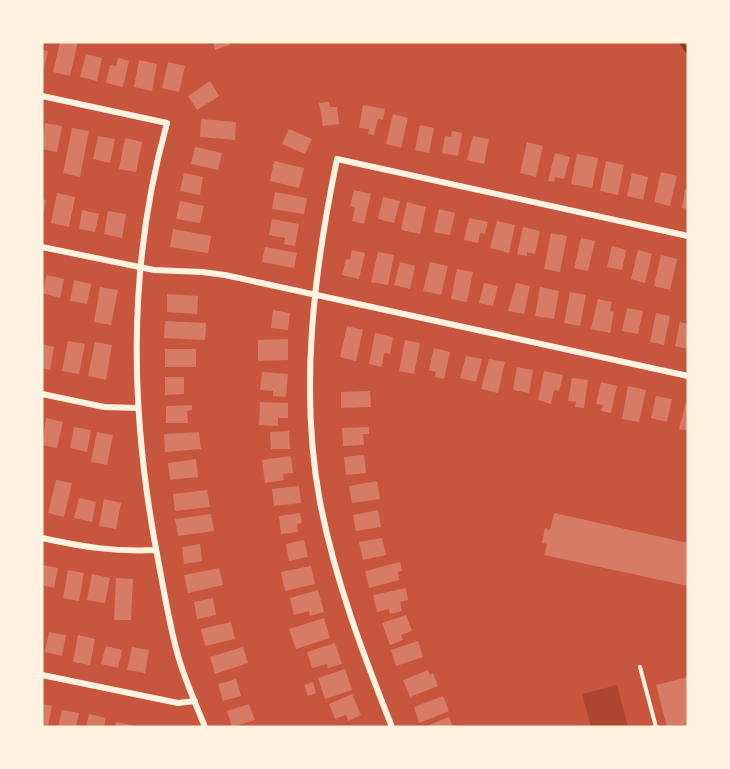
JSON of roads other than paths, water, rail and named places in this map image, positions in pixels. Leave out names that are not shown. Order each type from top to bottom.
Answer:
[{"type":"street","points":[[42,96],[167,123],[150,193],[140,268],[136,328],[138,408],[143,472],[156,550],[179,658],[206,727]]},
{"type":"street","points":[[392,727],[353,626],[341,586],[320,502],[310,404],[314,294],[323,226],[337,159],[688,236]]},
{"type":"street","points":[[42,247],[140,268],[225,275],[688,376]]},
{"type":"street","points":[[42,393],[104,407],[138,408]]},
{"type":"street","points":[[42,538],[102,550],[124,552],[156,550]]},
{"type":"street","points":[[42,675],[178,703],[195,701]]},
{"type":"lane","points":[[640,667],[656,727]]},
{"type":"waterway","points":[[681,42],[688,52]]}]
